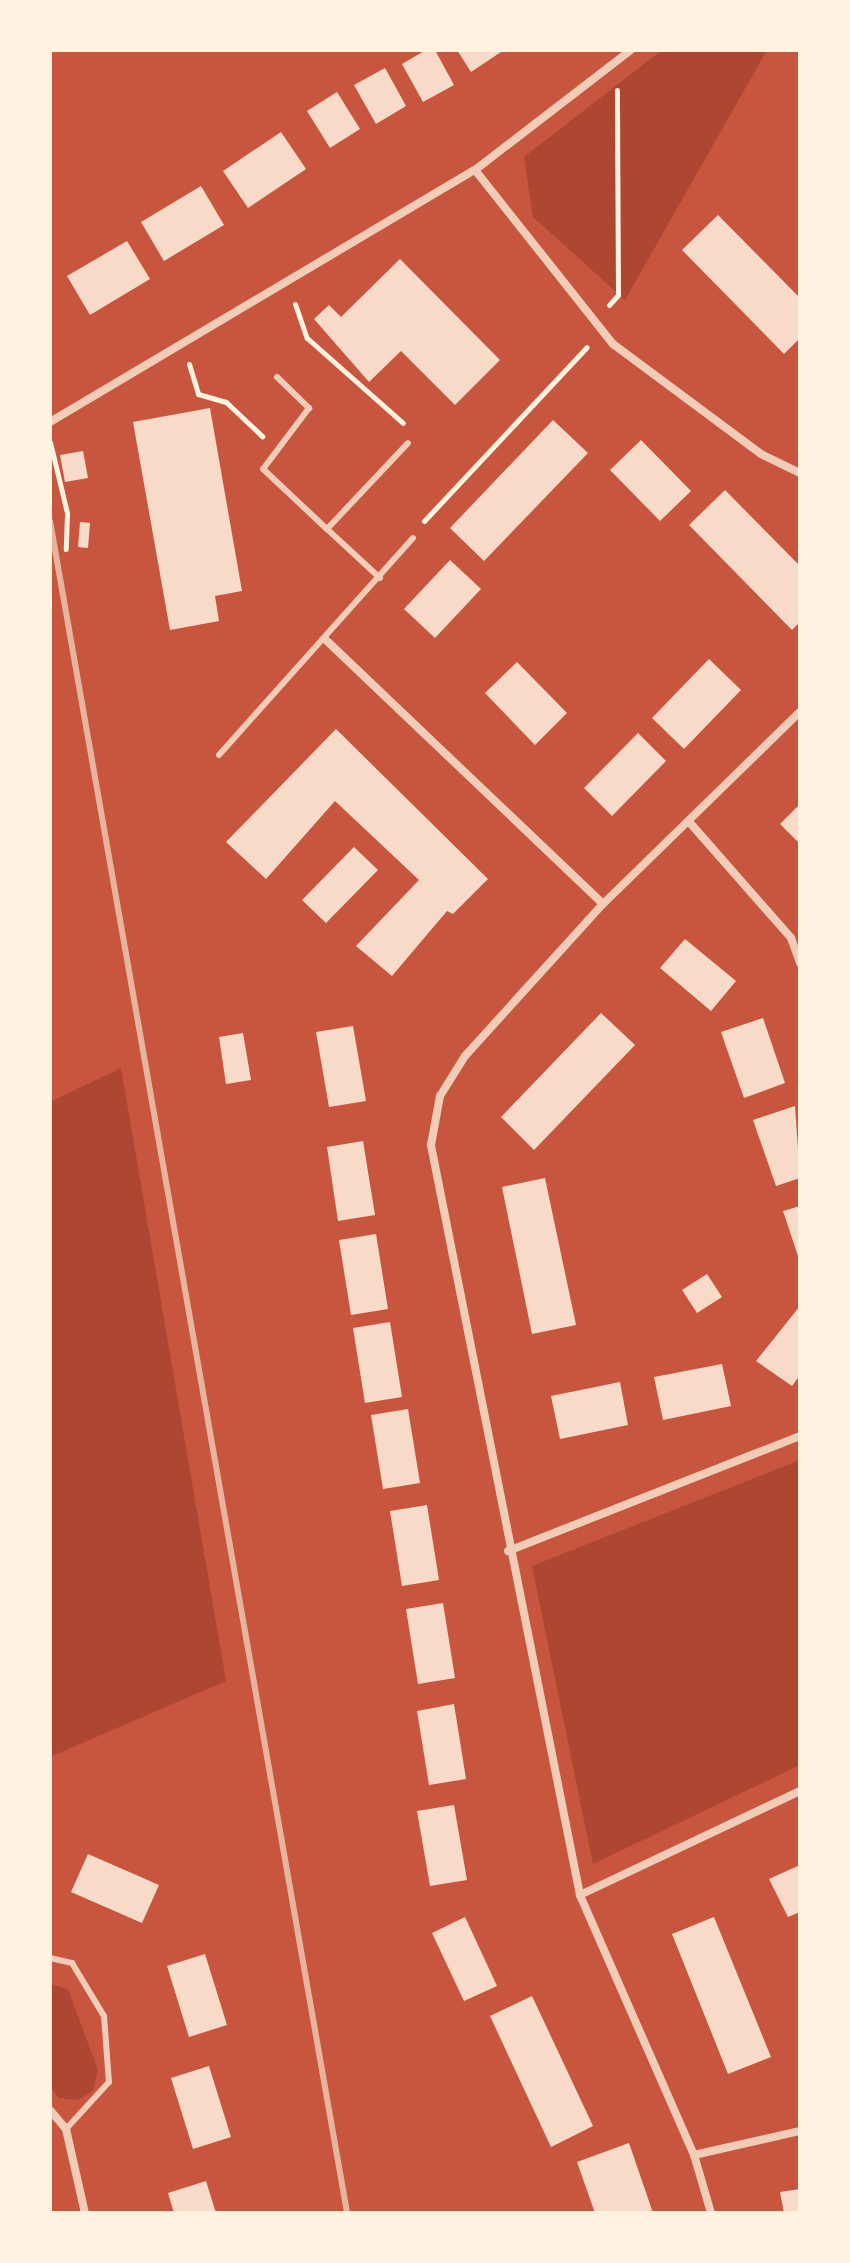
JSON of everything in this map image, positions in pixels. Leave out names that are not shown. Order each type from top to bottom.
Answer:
[{"type":"street","points":[[50,422],[286,285],[475,170],[606,73],[631,50]]},
{"type":"street","points":[[475,170],[601,331],[761,454],[800,473]]},
{"type":"street","points":[[327,641],[603,904]]},
{"type":"street","points":[[711,2213],[694,2155],[580,1895],[508,1551],[431,1145],[440,1096],[465,1056],[603,904],[691,824],[800,712]]},
{"type":"street","points":[[691,824],[791,938],[800,963]]},
{"type":"street","points":[[508,1551],[800,1436]]},
{"type":"street","points":[[580,1895],[800,1791]]},
{"type":"street","points":[[50,2110],[66,2129],[85,2213]]},
{"type":"street","points":[[694,2155],[800,2131]]},
{"type":"lane","points":[[277,377],[309,408],[263,469],[271,482],[380,578]]},
{"type":"lane","points":[[327,529],[408,443]]},
{"type":"lane","points":[[219,755],[327,641],[413,538]]},
{"type":"lane","points":[[50,1958],[72,1963],[104,2016],[109,2082],[66,2129]]},
{"type":"path","points":[[593,323],[618,295],[617,87],[606,73]]},
{"type":"path","points":[[286,285],[307,338],[415,435],[408,443]]},
{"type":"path","points":[[413,538],[601,331]]},
{"type":"path","points":[[183,344],[198,394],[226,402],[277,451]]},
{"type":"path","points":[[50,441],[67,513],[66,549]]},
{"type":"shaded area","points":[[662,50],[767,50],[625,300],[533,217],[524,157]]},
{"type":"shaded area","points":[[121,1068],[226,1681],[50,1757],[50,1102]]},
{"type":"shaded area","points":[[800,1460],[800,1765],[593,1864],[532,1566]]},
{"type":"shaded area","points":[[50,1984],[68,1989],[98,2070],[93,2091],[78,2100],[59,2098],[50,2087]]},
{"type":"building","points":[[426,50],[435,50],[454,85],[423,102],[402,64]]},
{"type":"building","points":[[457,50],[499,50],[501,52],[471,72]]},
{"type":"building","points":[[385,68],[406,106],[376,124],[354,85]]},
{"type":"building","points":[[337,92],[360,129],[330,148],[307,111]]},
{"type":"building","points":[[281,132],[306,169],[248,208],[223,171]]},
{"type":"building","points":[[201,186],[224,225],[164,261],[141,222]]},
{"type":"building","points":[[718,215],[800,298],[800,338],[784,354],[682,250]]},
{"type":"building","points":[[127,241],[150,279],[90,315],[67,276]]},
{"type":"building","points":[[400,259],[500,360],[455,405],[401,351],[369,382],[314,319],[329,305],[341,317]]},
{"type":"building","points":[[210,408],[242,591],[215,596],[219,621],[170,630],[133,422]]},
{"type":"building","points":[[553,420],[588,453],[484,561],[450,528]]},
{"type":"building","points":[[641,440],[691,491],[660,521],[610,470]]},
{"type":"building","points":[[83,451],[88,478],[65,482],[60,455]]},
{"type":"building","points":[[725,490],[800,566],[800,622],[792,630],[689,525]]},
{"type":"building","points":[[80,522],[90,523],[88,548],[78,547]]},
{"type":"building","points":[[450,560],[481,589],[435,638],[404,609]]},
{"type":"building","points":[[709,659],[741,690],[684,749],[652,718]]},
{"type":"building","points":[[517,662],[567,713],[535,745],[485,693]]},
{"type":"building","points":[[336,729],[488,879],[453,914],[447,911],[392,976],[356,946],[419,880],[335,801],[266,879],[226,842]]},
{"type":"building","points":[[638,733],[666,761],[612,816],[584,788]]},
{"type":"building","points":[[800,804],[800,844],[780,824]]},
{"type":"building","points":[[354,847],[378,870],[326,923],[302,900]]},
{"type":"building","points":[[685,939],[736,981],[711,1011],[660,968]]},
{"type":"building","points":[[601,1013],[635,1045],[534,1150],[501,1117]]},
{"type":"building","points":[[763,1018],[785,1083],[744,1098],[721,1032]]},
{"type":"building","points":[[353,1026],[366,1101],[329,1107],[316,1032]]},
{"type":"building","points":[[243,1033],[251,1080],[226,1084],[219,1037]]},
{"type":"building","points":[[795,1106],[800,1178],[776,1186],[753,1120]]},
{"type":"building","points":[[363,1141],[375,1215],[338,1221],[327,1147]]},
{"type":"building","points":[[545,1178],[576,1325],[532,1334],[502,1187]]},
{"type":"building","points":[[800,1206],[800,1259],[799,1259],[783,1211]]},
{"type":"building","points":[[376,1234],[388,1309],[351,1315],[339,1240]]},
{"type":"building","points":[[707,1274],[722,1297],[697,1313],[682,1290]]},
{"type":"building","points":[[800,1306],[800,1375],[792,1386],[756,1361]]},
{"type":"building","points":[[390,1322],[402,1397],[365,1403],[353,1328]]},
{"type":"building","points":[[722,1364],[731,1406],[663,1420],[654,1377]]},
{"type":"building","points":[[620,1382],[628,1425],[560,1439],[551,1396]]},
{"type":"building","points":[[408,1409],[420,1483],[383,1489],[371,1415]]},
{"type":"building","points":[[427,1505],[439,1580],[402,1586],[390,1511]]},
{"type":"building","points":[[443,1603],[455,1678],[418,1684],[406,1609]]},
{"type":"building","points":[[454,1704],[466,1779],[429,1785],[417,1711]]},
{"type":"building","points":[[454,1805],[467,1880],[430,1886],[417,1811]]},
{"type":"building","points":[[88,1854],[159,1885],[142,1923],[71,1892]]},
{"type":"building","points":[[800,1865],[800,1912],[788,1917],[769,1879]]},
{"type":"building","points":[[465,1917],[497,1986],[464,2001],[432,1933]]},
{"type":"building","points":[[714,1917],[771,2057],[728,2074],[672,1934]]},
{"type":"building","points":[[205,1954],[227,2025],[189,2037],[167,1966]]},
{"type":"building","points":[[532,1996],[593,2126],[551,2147],[490,2016]]},
{"type":"building","points":[[209,2066],[231,2137],[193,2149],[171,2078]]},
{"type":"building","points":[[629,2143],[653,2213],[595,2213],[577,2162]]},
{"type":"building","points":[[206,2181],[216,2213],[174,2213],[168,2193]]},
{"type":"building","points":[[800,2189],[800,2213],[784,2213],[780,2192]]},
{"type":"railway","points":[[50,521],[347,2213]]}]
